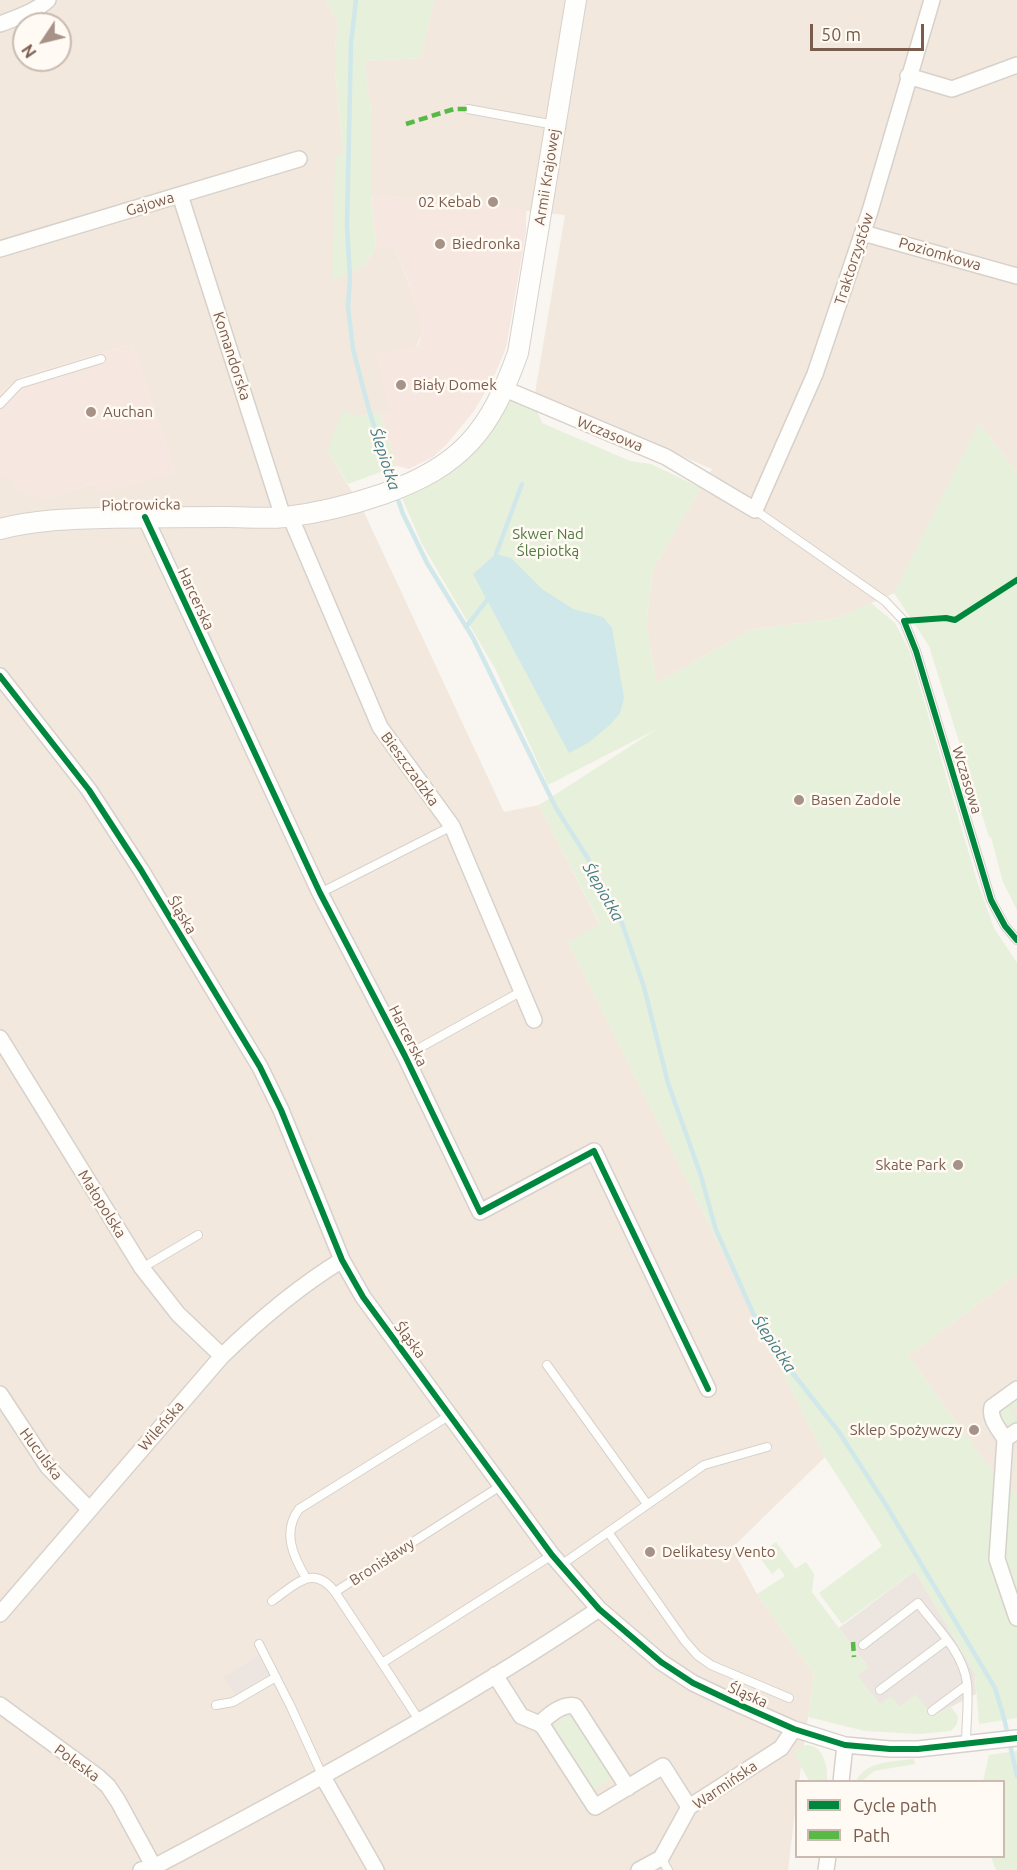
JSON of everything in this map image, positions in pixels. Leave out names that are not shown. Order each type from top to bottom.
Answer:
[{"type":"street","points":[[0,24],[26,14],[48,0]]},
{"type":"street","name":"Armii Krajowej","points":[[518,353],[576,0]]},
{"type":"street","name":"Traktorzystów","points":[[754,510],[815,374],[862,232],[932,0]]},
{"type":"street","points":[[909,76],[952,89],[1017,65]]},
{"type":"street","name":"Gajowa","points":[[0,249],[299,159]]},
{"type":"street","name":"Komandorska","points":[[180,195],[287,517]]},
{"type":"street","name":"Poziomkowa","points":[[862,232],[1017,276]]},
{"type":"street","name":"Piotrowicka","points":[[0,530],[22,523],[52,519],[287,517],[333,510],[364,501],[414,483],[441,467],[469,444],[481,429],[505,389],[518,353]]},
{"type":"street","name":"Wczasowa","points":[[505,389],[666,457],[754,510]]},
{"type":"street","name":"Harcerska","points":[[145,517],[320,893],[405,1056],[480,1212],[594,1151],[708,1389]]},
{"type":"street","name":"Bieszczadzka","points":[[287,517],[380,727],[452,826],[534,1020]]},
{"type":"street","name":"Śląska","points":[[0,676],[89,790],[141,870],[260,1066],[281,1110],[342,1260],[363,1297],[556,1560],[599,1609],[653,1655],[693,1683],[794,1729],[845,1745],[890,1749],[1017,1738]]},
{"type":"street","name":"Małopolska","points":[[0,1038],[142,1268],[178,1314],[222,1356]]},
{"type":"street","name":"Wileńska","points":[[0,1614],[222,1356],[269,1312],[342,1260]]},
{"type":"street","points":[[1017,1389],[992,1407],[990,1413],[994,1423],[1011,1435],[997,1559],[1017,1618]]},
{"type":"street","name":"Huculska","points":[[0,1394],[48,1467],[88,1509]]},
{"type":"street","points":[[148,1869],[323,1777],[495,1675],[599,1609]]},
{"type":"street","points":[[495,1675],[521,1716],[540,1724],[595,1807],[663,1766],[689,1807]]},
{"type":"street","name":"Poleska","points":[[0,1705],[108,1786],[148,1869]]},
{"type":"street","points":[[540,1724],[545,1718],[565,1706],[575,1706],[628,1788]]},
{"type":"street","name":"Warmińska","points":[[639,1870],[665,1864],[689,1807],[781,1748],[794,1729]]},
{"type":"street","points":[[841,1780],[845,1745]]},
{"type":"street","points":[[323,1777],[376,1870]]},
{"type":"lane","points":[[468,109],[556,125]]},
{"type":"lane","points":[[0,404],[19,384],[101,359]]},
{"type":"lane","name":"Wczasowa","points":[[754,510],[881,598],[904,621],[916,651],[991,900],[1005,926],[1017,940]]},
{"type":"lane","points":[[320,893],[452,826]]},
{"type":"lane","points":[[405,1056],[522,991]]},
{"type":"lane","points":[[142,1268],[198,1235]]},
{"type":"lane","points":[[547,1365],[647,1504]]},
{"type":"lane","points":[[306,1578],[291,1546],[292,1519],[299,1509],[450,1415]]},
{"type":"lane","points":[[382,1663],[556,1560],[608,1532],[704,1465],[767,1447]]},
{"type":"lane","name":"Bronisławy","points":[[419,1720],[334,1592],[502,1485]]},
{"type":"lane","points":[[608,1532],[697,1655],[711,1665],[789,1698]]},
{"type":"lane","points":[[272,1601],[306,1578],[314,1576],[327,1582],[334,1592]]},
{"type":"lane","points":[[863,1645],[918,1603],[960,1661],[967,1685],[966,1744]]},
{"type":"lane","points":[[880,1690],[947,1640]]},
{"type":"lane","points":[[259,1644],[323,1777]]},
{"type":"lane","points":[[216,1705],[233,1702],[276,1677]]},
{"type":"lane","points":[[932,1711],[967,1685]]},
{"type":"shaded area","points":[[0,0],[326,0],[338,23],[335,71],[343,151],[332,280],[364,266],[376,247],[394,246],[410,287],[423,331],[389,412],[357,416],[327,450],[363,510],[504,812],[539,805],[600,925],[568,942],[825,1457],[732,1548],[757,1594],[814,1674],[799,1780],[795,1780],[795,1811],[788,1870],[0,1870],[0,470],[2,478],[7,476],[17,488],[43,499],[95,483],[100,493],[175,472],[132,344],[24,376],[0,392]]},
{"type":"shaded area","points":[[434,0],[1017,0],[1017,473],[979,423],[894,593],[838,618],[750,630],[657,683],[646,626],[653,569],[712,469],[535,393],[565,215],[371,195],[371,111],[364,61],[421,58]]},
{"type":"shaded area","points":[[371,195],[526,210],[526,232],[506,348],[493,379],[474,411],[446,445],[433,457],[409,469],[397,466],[380,413],[389,411],[376,354],[418,346],[423,330],[414,306],[410,286],[394,246],[376,247]]},
{"type":"shaded area","points":[[132,344],[175,472],[99,494],[95,483],[43,499],[17,491],[7,477],[2,478],[0,470],[0,392],[24,376]]},
{"type":"shaded area","points":[[1017,1275],[1017,1494],[990,1468],[908,1356]]},
{"type":"shaded area","points":[[915,1571],[975,1674],[976,1694],[933,1716],[900,1707],[880,1705],[857,1675],[868,1667],[839,1628]]},
{"type":"shaded area","points":[[258,1656],[269,1674],[236,1695],[224,1677]]},
{"type":"green space","points":[[326,0],[434,0],[421,58],[364,61],[371,111],[371,195],[376,247],[364,266],[332,281],[335,159],[343,150],[335,71],[338,23]]},
{"type":"green space","name":"Skwer Nad Ślepiotką","points":[[511,399],[536,408],[542,423],[630,461],[651,464],[701,488],[653,569],[646,626],[657,683],[750,630],[838,618],[871,603],[895,623],[909,650],[977,881],[994,928],[1017,963],[1017,1275],[908,1356],[990,1468],[1017,1494],[1017,1718],[979,1724],[975,1674],[915,1571],[842,1624],[819,1593],[882,1546],[825,1457],[568,942],[600,924],[539,805],[657,729],[548,785],[496,670],[422,544],[402,498],[437,481],[465,459],[489,431]]},
{"type":"green space","points":[[343,410],[357,416],[380,413],[397,466],[348,484],[327,450]]},
{"type":"green space","points":[[979,423],[1017,473],[1017,910],[1003,882],[991,837],[989,837],[929,646],[894,593]]},
{"type":"green space","points":[[1017,1393],[1017,1407],[1012,1411],[1017,1420],[1015,1423],[1006,1424],[997,1413],[999,1407]]},
{"type":"green space","points":[[776,1542],[795,1568],[793,1570],[806,1562],[814,1574],[812,1592],[868,1667],[857,1675],[879,1704],[891,1696],[900,1706],[916,1694],[933,1716],[951,1707],[958,1716],[957,1724],[951,1731],[919,1734],[865,1731],[808,1717],[814,1674],[757,1594],[785,1576],[779,1568],[772,1574],[758,1555]]},
{"type":"green space","points":[[570,1714],[612,1775],[611,1779],[591,1791],[551,1728]]},
{"type":"green space","points":[[806,1745],[817,1749],[826,1763],[827,1780],[808,1780],[793,1752]]},
{"type":"green space","points":[[1017,1751],[1017,1870],[996,1870],[991,1858],[1005,1858],[1005,1780],[983,1780],[989,1755]]},
{"type":"green space","points":[[914,1759],[915,1764],[874,1771],[863,1780],[857,1780],[867,1769],[889,1762]]},
{"type":"water","points":[[496,554],[511,558],[542,589],[573,609],[603,617],[612,628],[624,698],[620,713],[611,724],[588,743],[569,753],[473,574]]},
{"type":"waterway","name":"Ślepiotka","points":[[356,0],[351,43],[347,226],[350,278],[348,307],[353,349],[393,486]]},
{"type":"waterway","points":[[496,554],[522,484]]},
{"type":"waterway","name":"Ślepiotka","points":[[396,494],[403,514],[427,563],[473,638],[556,808],[587,857],[622,923],[644,987],[668,1083],[701,1176],[716,1230],[753,1313],[787,1366],[839,1432],[886,1505],[995,1688],[1017,1776]]},
{"type":"waterway","points":[[466,627],[487,600]]},
{"type":"marked path","points":[[406,124],[454,109],[468,109]]},
{"type":"marked path","points":[[853,1642],[854,1657]]},
{"type":"cycle path","points":[[145,517],[320,893],[405,1056],[480,1212],[594,1151],[708,1389]]},
{"type":"cycle path","points":[[1017,580],[955,620],[946,618],[904,621],[916,651],[991,900],[1005,926],[1017,940]]},
{"type":"cycle path","points":[[0,676],[89,790],[141,870],[260,1067],[281,1110],[342,1260],[363,1297],[552,1555],[599,1609],[661,1662],[693,1683],[794,1729],[845,1745],[918,1749],[1017,1738]]},
{"type":"place","name":"02 Kebab","points":[[493,202]]},
{"type":"place","name":"Biedronka","points":[[440,244]]},
{"type":"place","name":"Biały Domek","points":[[401,385]]},
{"type":"place","name":"Auchan","points":[[91,412]]},
{"type":"place","name":"Basen Zadole","points":[[799,800]]},
{"type":"place","name":"Skate Park","points":[[958,1165]]},
{"type":"place","name":"Sklep Spożywczy","points":[[974,1430]]},
{"type":"place","name":"Delikatesy Vento","points":[[650,1552]]}]
